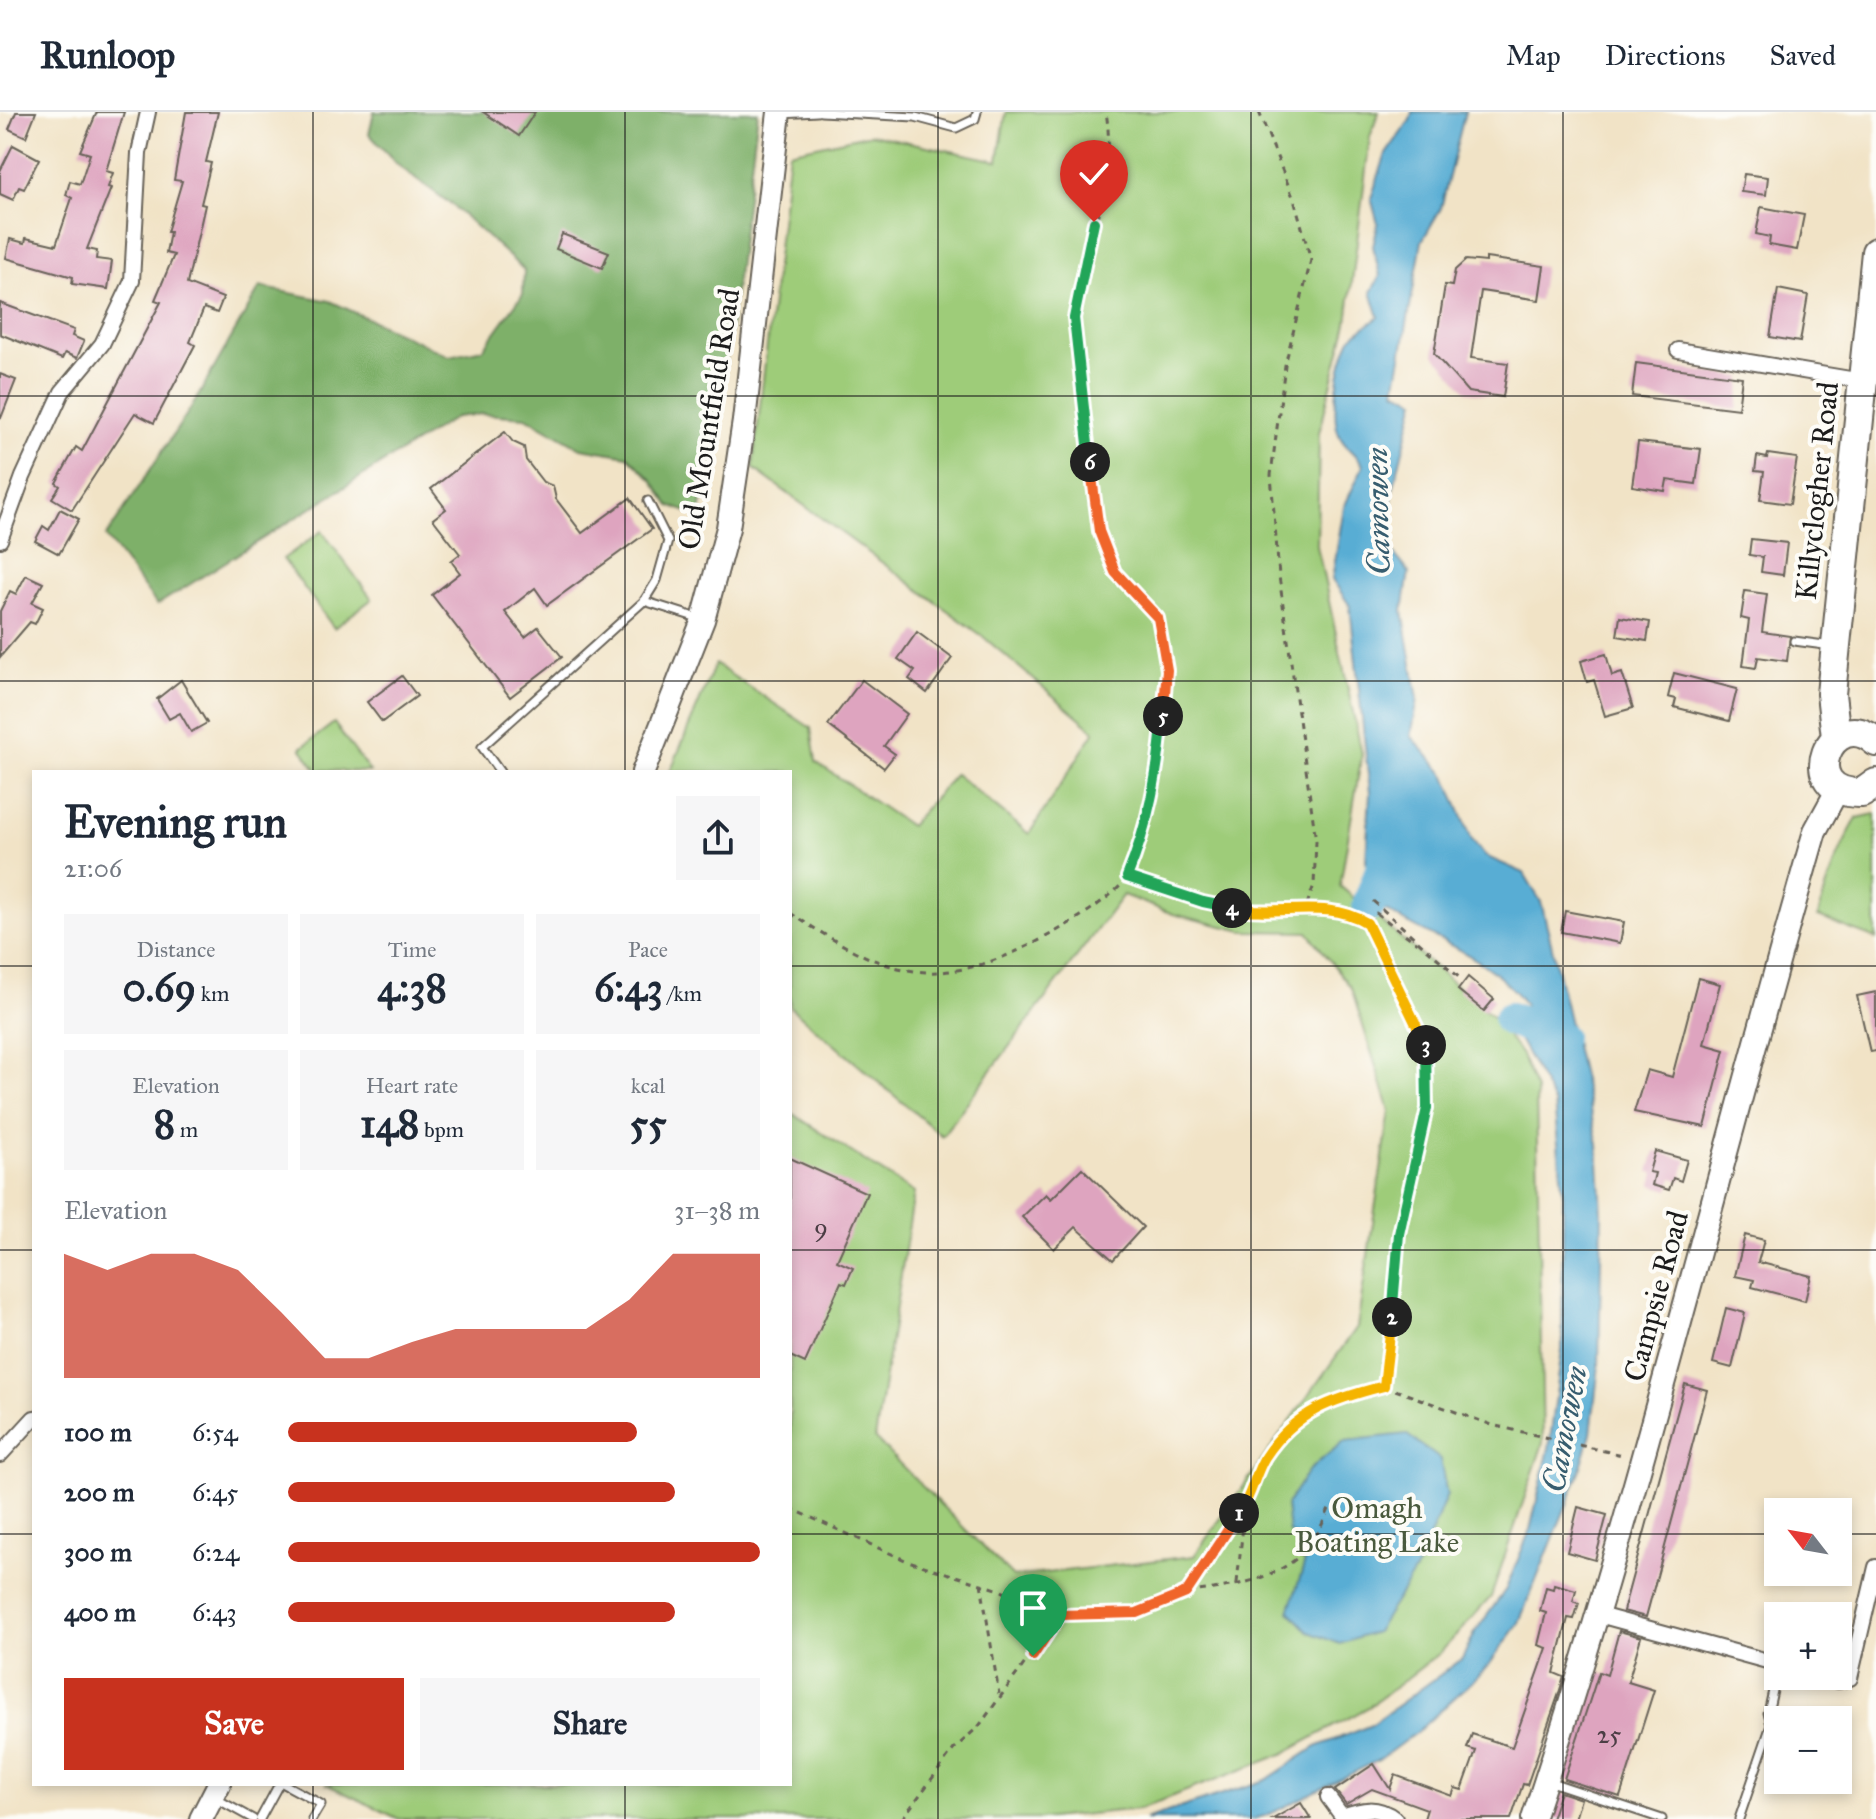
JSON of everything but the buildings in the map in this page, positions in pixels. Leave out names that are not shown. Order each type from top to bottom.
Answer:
[{"type":"highway","name":"Killyclogher Road","points":[[1836,737],[1831,694],[1867,385],[1876,252]]},
{"type":"highway","points":[[1875,738],[1855,732],[1836,737],[1828,747],[1823,762],[1829,782],[1838,789],[1862,793],[1875,788]]},
{"type":"main road","name":"Old Mountfield Road","points":[[644,770],[703,620],[728,528],[744,421],[779,113]]},
{"type":"main road","name":"Campsie Road","points":[[1533,1819],[1599,1615],[1815,831],[1838,789]]},
{"type":"main road","points":[[201,1819],[216,1791]]},
{"type":"street","points":[[0,540],[23,477],[62,392],[102,344],[132,281],[139,153],[148,112]]},
{"type":"street","points":[[1678,350],[1867,385]]},
{"type":"street","points":[[0,1455],[32,1420]]},
{"type":"street","points":[[1852,1669],[1876,1567]]},
{"type":"street","points":[[1599,1615],[1764,1662]]},
{"type":"street","points":[[1328,1797],[1342,1816],[1367,1808],[1386,1812],[1395,1819]]},
{"type":"lane","points":[[779,113],[915,115],[956,128],[975,119],[977,112]]},
{"type":"lane","points":[[499,770],[482,747],[644,601],[657,580],[668,541],[648,501]]},
{"type":"lane","points":[[644,601],[703,620]]},
{"type":"lane","points":[[1794,641],[1835,646]]},
{"type":"lane","points":[[1739,1819],[1771,1725],[1768,1713],[1773,1690]]},
{"type":"lane","points":[[1546,1780],[1662,1819]]},
{"type":"lane","points":[[260,1819],[281,1786]]},
{"type":"lane","points":[[286,1786],[321,1804],[312,1819]]},
{"type":"lane","points":[[216,1791],[253,1819]]},
{"type":"path","points":[[792,914],[830,939],[874,960],[921,974],[963,972],[1012,954],[1068,927],[1127,877],[1145,832],[1158,779],[1167,670],[1158,618],[1115,572],[1099,531],[1075,354],[1077,304],[1108,174],[1110,138],[1106,112]]},
{"type":"path","points":[[1259,112],[1295,202],[1311,260],[1285,365],[1271,475],[1279,576],[1316,841],[1314,885],[1305,910]]},
{"type":"path","points":[[1127,877],[1203,902],[1257,913],[1348,911],[1367,923],[1426,1041],[1427,1108],[1399,1234],[1384,1386]]},
{"type":"path","points":[[1373,901],[1416,937],[1417,943]]},
{"type":"path","points":[[1367,923],[1376,913],[1462,980]]},
{"type":"path","points":[[1237,1583],[1245,1505],[1264,1459],[1293,1421],[1339,1397],[1384,1386],[1492,1425],[1643,1460]]},
{"type":"path","points":[[1186,1593],[1222,1533],[1245,1505]]},
{"type":"path","points":[[792,1509],[905,1560],[981,1583],[1030,1606],[1060,1615],[1137,1613],[1186,1593],[1285,1569],[1311,1544],[1331,1505]]},
{"type":"path","points":[[981,1583],[1000,1697]]},
{"type":"path","points":[[902,1819],[954,1749],[979,1726],[1060,1615]]},
{"type":"green space","points":[[374,112],[758,112],[716,440],[699,516],[670,506],[652,480],[628,456],[581,448],[526,417],[483,414],[456,417],[157,605],[106,537],[196,400],[260,287],[330,301],[449,356],[483,349],[523,294],[524,270],[452,205],[399,166],[369,134]]},
{"type":"green space","name":"Omagh Boating Lake","points":[[1006,112],[1379,112],[1370,137],[1347,323],[1319,433],[1317,546],[1362,754],[1340,886],[1494,1018],[1521,1055],[1536,1090],[1543,1443],[1491,1597],[1440,1653],[1369,1707],[1283,1754],[1139,1809],[1040,1819],[399,1819],[330,1786],[792,1786],[792,1113],[914,1193],[875,1439],[1013,1577],[1194,1556],[1357,1327],[1390,1111],[1351,988],[1308,932],[1243,931],[1173,914],[1123,895],[942,1136],[792,1009],[792,770],[671,770],[715,664],[811,728],[816,762],[910,826],[955,774],[1029,834],[1095,731],[981,635],[753,468],[789,152],[871,134],[998,161]]},
{"type":"green space","points":[[322,531],[372,599],[334,628],[283,559]]},
{"type":"green space","points":[[334,723],[369,770],[317,770],[301,748]]},
{"type":"green space","points":[[1876,814],[1876,939],[1818,917],[1834,866],[1850,830],[1857,818]]},
{"type":"water","name":"Camowen","points":[[1412,112],[1465,112],[1441,208],[1422,241],[1395,390],[1416,400],[1392,493],[1390,549],[1409,572],[1403,611],[1418,699],[1411,736],[1446,776],[1472,840],[1485,856],[1524,873],[1541,902],[1598,1144],[1602,1213],[1599,1365],[1591,1433],[1578,1477],[1518,1625],[1486,1669],[1418,1731],[1379,1760],[1268,1815],[1253,1819],[1145,1819],[1266,1780],[1316,1747],[1369,1726],[1462,1659],[1476,1631],[1506,1589],[1530,1530],[1549,1448],[1562,1350],[1563,1196],[1554,1103],[1515,1032],[1525,1005],[1511,987],[1476,959],[1376,904],[1366,860],[1370,793],[1350,606],[1332,579],[1344,507],[1363,466],[1340,437],[1336,416],[1337,388],[1350,340],[1379,317],[1371,292],[1380,276],[1373,246],[1378,224],[1371,198],[1386,154],[1410,120]]},
{"type":"water","points":[[1406,1434],[1440,1459],[1447,1495],[1417,1568],[1376,1632],[1340,1644],[1309,1632],[1289,1611],[1311,1544],[1289,1533],[1286,1505],[1309,1470],[1344,1441]]},
{"type":"waterway","points":[[1369,905],[1390,848]]},
{"type":"waterway","points":[[1510,1019],[1559,1037]]},
{"type":"route","points":[[1033,1656],[1060,1615],[1137,1613],[1186,1593],[1222,1533],[1247,1502],[1264,1459],[1293,1421],[1339,1397],[1384,1386],[1399,1234],[1427,1108],[1426,1041],[1367,923],[1348,911],[1257,913],[1203,902],[1127,877],[1145,832],[1158,779],[1167,670],[1158,618],[1115,572],[1099,531],[1075,354],[1074,318],[1094,222]]}]
